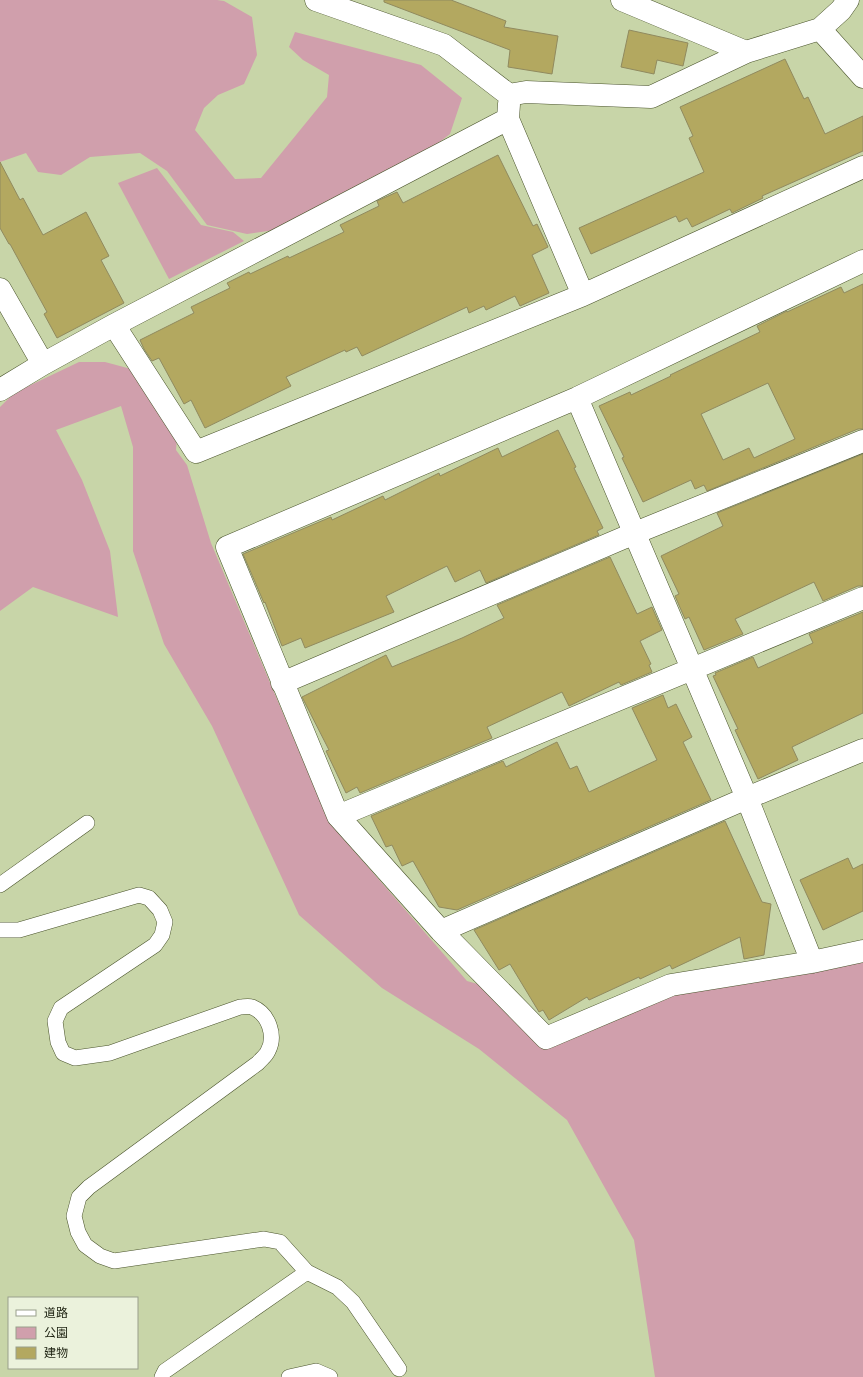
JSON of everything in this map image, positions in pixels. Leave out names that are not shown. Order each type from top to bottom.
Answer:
[{"type":"street","points":[[316,0],[444,45],[509,95],[526,92],[651,97],[746,52],[820,29],[841,10],[848,0]]},
{"type":"street","points":[[622,0],[746,52]]},
{"type":"street","points":[[820,29],[863,77]]},
{"type":"street","points":[[509,95],[508,119],[583,296]]},
{"type":"street","points":[[0,390],[43,364],[114,325],[508,119]]},
{"type":"street","points":[[114,325],[196,452],[583,296],[863,167]]},
{"type":"street","points":[[863,260],[577,398],[227,547],[338,816],[441,931],[546,1038],[671,984],[812,962],[863,951]]},
{"type":"street","points":[[0,289],[43,364]]},
{"type":"street","points":[[577,398],[747,798],[812,962]]},
{"type":"street","points":[[282,683],[635,533],[863,441]]},
{"type":"street","points":[[338,816],[863,598]]},
{"type":"street","points":[[441,931],[747,798],[863,750]]},
{"type":"lane","points":[[0,885],[87,823]]},
{"type":"lane","points":[[0,930],[18,930],[139,895],[149,898],[160,910],[165,922],[162,935],[155,945],[62,1008],[55,1022],[58,1042],[63,1053],[75,1058],[110,1053],[240,1007],[251,1007],[263,1015],[270,1026],[272,1041],[268,1052],[258,1063],[90,1187],[79,1197],[74,1216],[78,1232],[85,1245],[100,1256],[114,1261],[264,1239],[280,1242],[307,1272],[337,1287],[353,1302],[399,1369]]},
{"type":"lane","points":[[162,1377],[165,1371],[307,1272]]},
{"type":"lane","points":[[289,1377],[316,1372],[330,1377]]},
{"type":"green space","points":[[0,0],[217,0],[224,1],[252,17],[257,55],[244,84],[218,95],[204,108],[195,130],[235,179],[261,178],[327,97],[329,75],[303,60],[289,47],[295,32],[421,65],[462,98],[450,134],[420,157],[288,228],[247,234],[207,225],[167,171],[140,153],[90,157],[61,175],[38,172],[26,153],[0,162]]},
{"type":"green space","points":[[157,168],[201,225],[233,232],[244,241],[169,279],[118,183]]},
{"type":"green space","points":[[79,362],[105,362],[131,369],[177,438],[176,450],[187,465],[211,543],[329,822],[467,981],[488,987],[545,1047],[671,995],[863,962],[863,1377],[655,1377],[634,1240],[567,1120],[479,1049],[382,988],[299,915],[212,726],[164,644],[133,551],[133,447],[121,406],[56,430],[82,480],[110,551],[118,617],[33,587],[0,611],[0,407],[14,393]]},
{"type":"building","points":[[384,0],[451,0],[506,21],[504,27],[558,36],[552,74],[508,67],[510,50],[384,2]]},
{"type":"building","points":[[629,30],[688,43],[683,66],[657,60],[654,74],[621,67]]},
{"type":"building","points":[[785,59],[804,99],[808,97],[825,134],[863,116],[863,151],[762,196],[763,198],[732,213],[730,209],[692,227],[687,218],[679,222],[676,216],[591,254],[579,228],[704,172],[689,138],[693,136],[680,107]]},
{"type":"building","points":[[498,155],[533,226],[537,224],[548,247],[532,255],[549,293],[520,306],[515,296],[486,310],[484,306],[469,313],[467,307],[362,356],[357,347],[346,352],[345,350],[286,377],[291,386],[205,428],[191,400],[184,404],[159,358],[152,361],[144,349],[140,340],[194,313],[191,307],[230,288],[227,283],[288,256],[289,258],[344,232],[340,225],[379,206],[377,201],[397,192],[403,203]]},
{"type":"building","points":[[0,162],[20,200],[23,198],[43,235],[86,212],[109,256],[101,260],[124,303],[57,338],[44,314],[47,312],[0,228]]},
{"type":"building","points":[[863,284],[863,429],[858,429],[707,491],[704,485],[695,489],[691,480],[643,502],[622,458],[624,457],[599,406],[630,392],[631,395],[760,332],[757,326],[787,311],[841,287],[844,293]],"holes":[[[768,383],[795,439],[754,458],[749,448],[723,460],[701,414]]]},
{"type":"building","points":[[558,430],[576,467],[574,468],[603,528],[597,531],[599,535],[486,583],[480,570],[455,582],[447,566],[386,596],[394,612],[305,648],[301,638],[282,646],[265,602],[264,603],[243,554],[331,517],[332,520],[383,496],[385,500],[439,473],[440,476],[498,448],[502,457]]},
{"type":"building","points":[[863,454],[863,586],[858,586],[823,601],[814,582],[735,619],[743,634],[704,650],[689,617],[685,619],[675,596],[679,594],[661,556],[723,526],[717,513]]},
{"type":"building","points":[[610,557],[637,614],[652,607],[662,630],[640,641],[651,664],[649,665],[652,672],[621,685],[619,682],[569,706],[562,692],[487,727],[492,738],[360,793],[357,787],[346,793],[326,751],[329,750],[302,697],[386,655],[392,667],[462,638],[504,618],[497,605]]},
{"type":"building","points":[[863,612],[863,713],[792,747],[798,760],[758,779],[735,730],[738,729],[713,676],[716,675],[715,673],[753,657],[758,668],[813,643],[809,634]]},
{"type":"building","points":[[663,695],[668,708],[676,704],[692,737],[683,742],[711,800],[457,910],[439,907],[413,861],[402,866],[392,845],[386,847],[371,816],[503,761],[506,767],[557,742],[570,769],[577,766],[589,792],[657,760],[632,708]]},
{"type":"building","points":[[725,821],[762,902],[771,904],[764,955],[744,959],[740,937],[672,969],[670,965],[640,979],[639,977],[589,1000],[587,997],[549,1020],[543,1010],[539,1012],[510,964],[499,970],[474,930]]},
{"type":"building","points":[[848,858],[853,869],[863,864],[863,911],[823,930],[800,880]]}]
